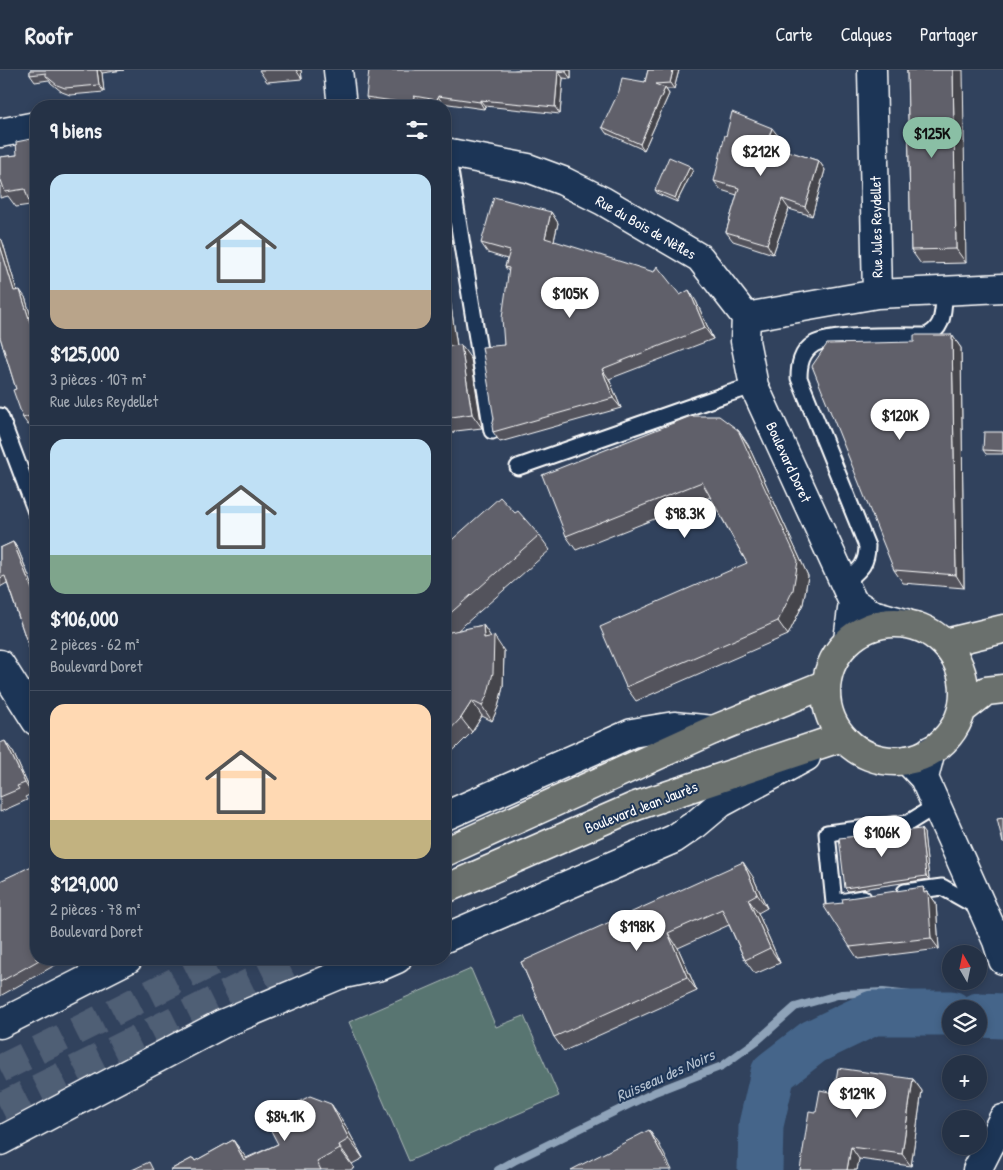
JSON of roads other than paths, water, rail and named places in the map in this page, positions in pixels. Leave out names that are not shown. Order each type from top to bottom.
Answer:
[{"type":"main road","points":[[963,710],[964,690],[962,672],[945,643],[929,630],[905,623],[885,624],[867,628],[848,640],[832,662],[826,684],[826,702],[830,718],[842,737],[857,750],[879,760],[921,763],[953,729],[963,710],[986,692],[1003,689]]},
{"type":"main road","points":[[945,643],[1003,630]]},
{"type":"main road","points":[[451,849],[713,730],[826,684]]},
{"type":"main road","name":"Boulevard Jean Jaurès","points":[[451,886],[636,806],[842,737]]},
{"type":"street","points":[[338,70],[341,100]]},
{"type":"street","name":"Rue Jules Reydellet","points":[[872,70],[877,294]]},
{"type":"street","points":[[0,133],[30,127]]},
{"type":"street","name":"Rue du Bois de Nèfles","points":[[451,153],[528,168],[563,181],[603,201],[700,258],[746,317]]},
{"type":"street","points":[[746,317],[877,294],[1003,288]]},
{"type":"street","name":"Boulevard Doret","points":[[746,317],[745,341],[754,386],[849,592]]},
{"type":"street","points":[[849,592],[872,614],[905,623]]},
{"type":"street","points":[[848,640],[849,592]]},
{"type":"street","points":[[0,664],[30,712]]},
{"type":"street","points":[[451,813],[632,733],[674,726],[713,730]]},
{"type":"street","points":[[451,935],[674,840],[721,803],[842,737]]},
{"type":"street","points":[[921,763],[937,805],[993,922],[1003,960]]},
{"type":"street","points":[[0,1024],[116,965]]},
{"type":"street","points":[[0,1141],[222,1024],[339,975],[383,965]]},
{"type":"street","points":[[977,1170],[1003,1119]]},
{"type":"lane","points":[[451,182],[492,431]]},
{"type":"lane","points":[[849,592],[863,567],[867,555],[867,546],[798,378],[799,365],[804,354],[814,344],[832,338],[926,336],[935,332],[941,324],[944,290]]},
{"type":"lane","points":[[518,467],[754,386]]},
{"type":"lane","points":[[0,416],[30,496]]},
{"type":"lane","points":[[873,897],[834,902],[828,833],[908,823],[937,805]]},
{"type":"lane","points":[[893,894],[942,887],[993,922]]},
{"type":"waterway","name":"Ruisseau des Noirs","points":[[498,1170],[655,1092],[722,1066],[758,1040],[795,1007],[841,994],[883,992],[911,995],[942,1008]]},
{"type":"waterway","points":[[760,1170],[761,1125],[773,1073],[813,1042],[873,1013],[942,1013]]},
{"type":"waterway","points":[[987,1015],[1003,1016]]},
{"type":"tunnel","points":[[0,1069],[208,965]]},
{"type":"tunnel","points":[[0,1107],[285,965]]}]
